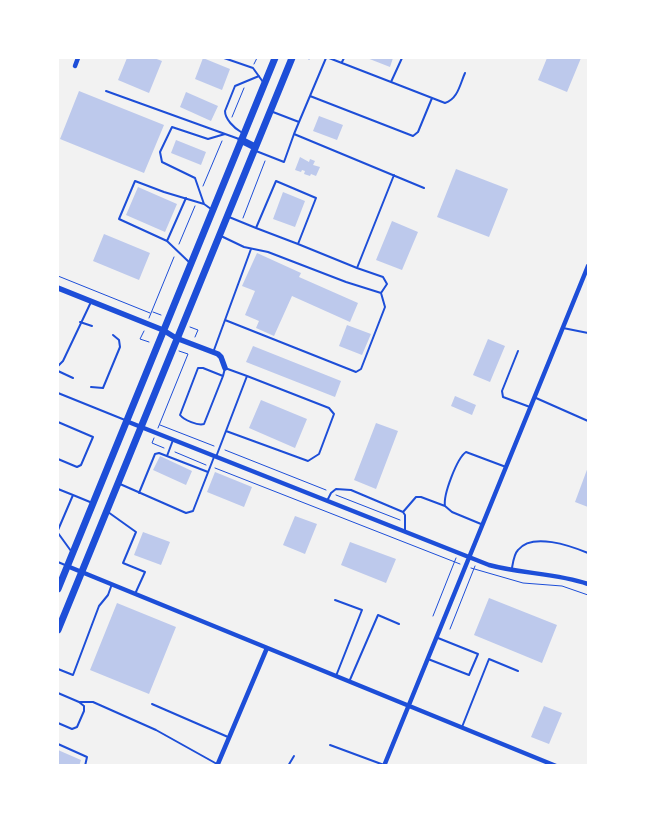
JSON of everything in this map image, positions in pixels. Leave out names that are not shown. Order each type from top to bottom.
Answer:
[{"type":"main road","points":[[58,589],[275,58]]},
{"type":"main road","points":[[58,630],[292,58]]},
{"type":"main road","points":[[243,137],[255,148]]},
{"type":"main road","points":[[213,211],[226,216]]},
{"type":"street","points":[[75,66],[78,58]]},
{"type":"street","points":[[384,765],[588,266]]},
{"type":"street","points":[[58,288],[147,323],[176,338],[213,352],[221,358],[226,368]]},
{"type":"street","points":[[126,421],[478,561],[511,570],[554,575],[588,584]]},
{"type":"street","points":[[67,566],[556,766]]},
{"type":"street","points":[[217,765],[267,648]]},
{"type":"lane","points":[[224,58],[233,59],[252,68],[264,84]]},
{"type":"lane","points":[[255,148],[284,162],[310,96],[328,58],[445,103],[451,102],[455,97],[465,73]]},
{"type":"lane","points":[[342,62],[344,58]]},
{"type":"lane","points":[[391,82],[402,58]]},
{"type":"lane","points":[[243,137],[225,115],[225,111],[235,86],[259,76]]},
{"type":"lane","points":[[106,91],[225,134],[243,137]]},
{"type":"lane","points":[[310,96],[413,136],[418,132],[432,98]]},
{"type":"lane","points":[[270,111],[299,122]]},
{"type":"lane","points":[[204,204],[196,178],[162,162],[160,152],[172,127],[208,139],[225,134]]},
{"type":"lane","points":[[294,134],[424,188]]},
{"type":"lane","points":[[357,268],[394,175]]},
{"type":"lane","points":[[191,264],[167,242],[120,219],[134,181],[204,204],[213,211]]},
{"type":"lane","points":[[256,228],[276,181],[316,198],[298,244]]},
{"type":"lane","points":[[167,242],[186,198]]},
{"type":"lane","points":[[225,320],[356,372],[361,370],[385,307],[382,293],[387,284],[383,278],[226,216]]},
{"type":"lane","points":[[219,235],[251,249],[268,252],[346,282],[382,293]]},
{"type":"lane","points":[[213,352],[251,249]]},
{"type":"lane","points":[[58,366],[63,361],[80,322],[92,302]]},
{"type":"lane","points":[[80,322],[92,326]]},
{"type":"lane","points":[[563,328],[588,332]]},
{"type":"lane","points":[[91,387],[103,388],[120,347],[119,340],[114,335]]},
{"type":"lane","points":[[518,351],[502,391],[503,397],[530,408]]},
{"type":"lane","points":[[223,376],[203,368],[198,368],[180,415],[201,426],[204,424],[223,376],[226,368],[329,408],[334,414],[320,454],[308,461],[226,432]]},
{"type":"lane","points":[[58,371],[73,378]]},
{"type":"lane","points":[[118,483],[186,513],[193,511],[210,466],[220,448],[247,376]]},
{"type":"lane","points":[[58,393],[126,421]]},
{"type":"lane","points":[[534,397],[588,421]]},
{"type":"lane","points":[[58,422],[93,437],[81,465],[78,467],[58,458]]},
{"type":"lane","points":[[167,456],[172,440]]},
{"type":"lane","points":[[139,493],[155,454],[159,452],[208,472]]},
{"type":"lane","points":[[445,506],[446,496],[461,455],[466,452],[506,466]]},
{"type":"lane","points":[[58,489],[93,503]]},
{"type":"lane","points":[[327,501],[331,493],[336,489],[351,490],[403,512]]},
{"type":"lane","points":[[72,553],[58,532],[73,495]]},
{"type":"lane","points":[[403,512],[416,497],[421,497],[482,524]]},
{"type":"lane","points":[[106,511],[136,532],[123,563],[144,572],[135,594]]},
{"type":"lane","points":[[403,512],[405,532]]},
{"type":"lane","points":[[511,570],[517,551],[524,544],[538,540],[572,547],[588,553]]},
{"type":"lane","points":[[58,562],[67,566]]},
{"type":"lane","points":[[58,669],[73,675],[99,606],[108,595],[112,584]]},
{"type":"lane","points":[[335,600],[362,610],[336,676]]},
{"type":"lane","points":[[350,682],[378,616],[399,624]]},
{"type":"lane","points":[[427,658],[469,675],[478,654],[436,637]]},
{"type":"lane","points":[[462,727],[489,659],[518,671]]},
{"type":"lane","points":[[58,693],[84,706],[84,711],[77,727],[72,729],[58,723]]},
{"type":"lane","points":[[79,702],[93,702],[156,730],[217,765]]},
{"type":"lane","points":[[152,704],[228,737]]},
{"type":"lane","points":[[58,744],[87,757],[85,766]]},
{"type":"lane","points":[[330,745],[384,765]]},
{"type":"lane","points":[[288,766],[294,756]]},
{"type":"path","points":[[252,68],[257,58]]},
{"type":"path","points":[[230,122],[248,80]]},
{"type":"path","points":[[200,192],[225,134]]},
{"type":"path","points":[[242,218],[266,158]]},
{"type":"path","points":[[157,344],[140,339],[196,201]]},
{"type":"path","points":[[58,276],[151,314]]},
{"type":"path","points":[[172,349],[188,354],[152,443],[474,570],[523,583],[562,586],[588,596]]},
{"type":"path","points":[[159,424],[405,522]]},
{"type":"path","points":[[433,616],[458,553]]},
{"type":"path","points":[[450,629],[478,561]]},
{"type":"building","points":[[127,58],[154,58],[162,61],[149,93],[118,80]]},
{"type":"building","points":[[203,58],[230,69],[222,90],[195,79]]},
{"type":"building","points":[[367,58],[393,58],[390,67]]},
{"type":"building","points":[[547,58],[581,58],[567,92],[538,80]]},
{"type":"building","points":[[79,91],[164,125],[144,173],[60,139]]},
{"type":"building","points":[[186,92],[218,106],[211,121],[180,107]]},
{"type":"building","points":[[319,116],[343,125],[337,140],[313,131]]},
{"type":"building","points":[[176,140],[206,152],[201,165],[171,153]]},
{"type":"building","points":[[300,157],[309,162],[310,159],[315,161],[313,165],[320,167],[316,176],[304,174],[305,171],[302,170],[301,172],[295,170]]},
{"type":"building","points":[[456,169],[508,189],[489,237],[437,217]]},
{"type":"building","points":[[138,187],[177,204],[165,232],[126,215]]},
{"type":"building","points":[[283,192],[305,201],[295,227],[273,219]]},
{"type":"building","points":[[392,221],[418,232],[402,270],[376,260]]},
{"type":"building","points":[[104,234],[150,253],[139,280],[93,261]]},
{"type":"building","points":[[257,253],[301,273],[299,277],[358,303],[350,322],[292,296],[274,336],[256,328],[259,321],[245,315],[255,291],[242,286]]},
{"type":"building","points":[[347,325],[371,334],[362,355],[339,346]]},
{"type":"building","points":[[488,339],[505,346],[490,382],[473,375]]},
{"type":"building","points":[[253,346],[341,381],[335,397],[246,362]]},
{"type":"building","points":[[455,396],[476,405],[472,415],[451,406]]},
{"type":"building","points":[[261,400],[307,419],[295,448],[249,428]]},
{"type":"building","points":[[376,423],[398,431],[376,489],[354,480]]},
{"type":"building","points":[[160,456],[192,471],[186,485],[153,470]]},
{"type":"building","points":[[588,467],[588,507],[575,502]]},
{"type":"building","points":[[215,472],[252,487],[244,507],[207,492]]},
{"type":"building","points":[[295,516],[317,524],[305,554],[283,545]]},
{"type":"building","points":[[143,532],[170,542],[161,565],[134,555]]},
{"type":"building","points":[[350,542],[396,559],[386,583],[341,565]]},
{"type":"building","points":[[489,598],[557,625],[542,663],[474,635]]},
{"type":"building","points":[[117,603],[176,627],[149,694],[90,670]]},
{"type":"building","points":[[544,706],[562,713],[549,744],[531,737]]},
{"type":"building","points":[[58,750],[81,760],[79,766],[58,766]]}]
